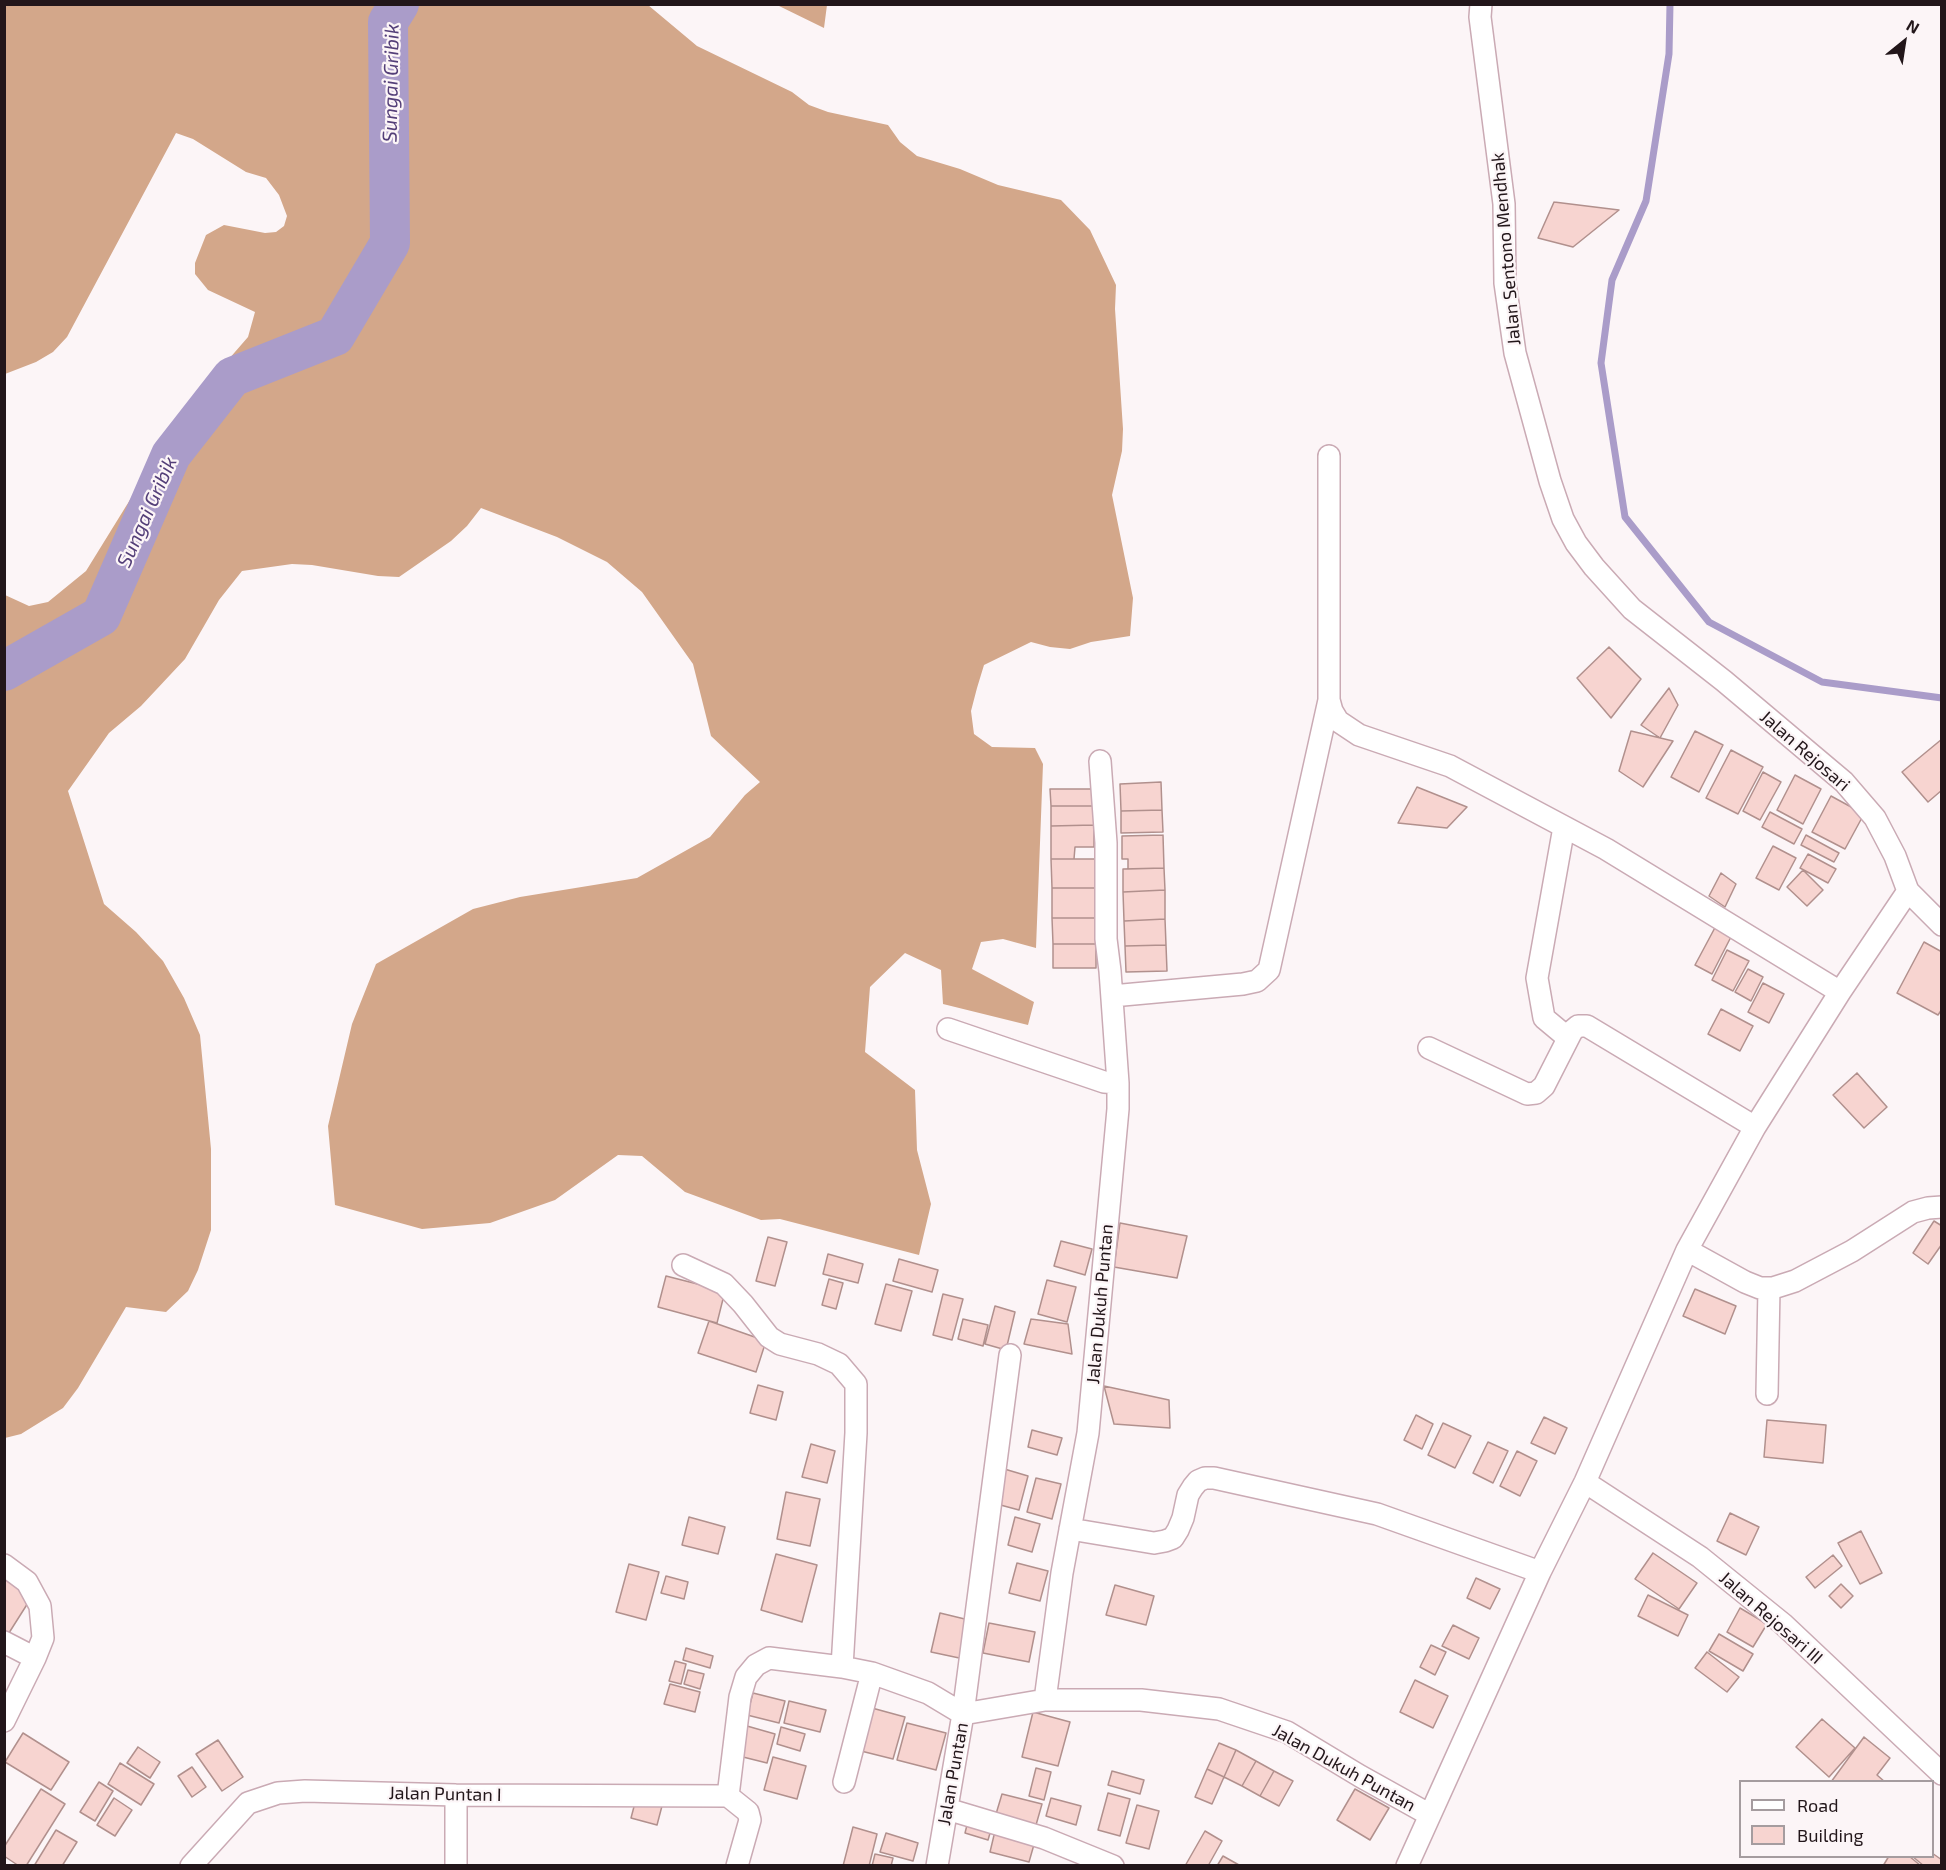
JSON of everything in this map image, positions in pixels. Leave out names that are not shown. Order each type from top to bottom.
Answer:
[{"type":"street","name":"Jalan Sentono Mendhak","points":[[1481,4],[1480,17],[1504,204],[1505,283],[1515,353],[1550,481],[1563,519],[1576,543],[1594,567],[1632,609]]},
{"type":"street","points":[[1112,996],[1243,984],[1257,981],[1269,970],[1329,700],[1329,456]]},
{"type":"street","name":"Jalan Rejosari","points":[[1632,609],[1732,688],[1844,782],[1875,818],[1895,855],[1908,891],[1941,925]]},
{"type":"street","points":[[1329,700],[1338,721],[1359,735],[1450,766],[1606,849],[1840,992]]},
{"type":"street","name":"Jalan Dukuh Puntan","points":[[1045,1700],[1062,1573],[1088,1433],[1118,1109],[1112,996],[1106,939],[1106,843],[1100,761]]},
{"type":"street","points":[[1564,827],[1537,978],[1544,1018],[1568,1038]]},
{"type":"street","points":[[1407,1866],[1540,1572],[1585,1482],[1687,1250],[1755,1127],[1840,992],[1908,891]]},
{"type":"street","points":[[1430,1048],[1527,1094],[1536,1093],[1544,1086],[1572,1031],[1578,1026],[1587,1026],[1755,1127]]},
{"type":"street","points":[[948,1029],[1104,1082],[1118,1083]]},
{"type":"street","points":[[1687,1250],[1744,1282],[1760,1288],[1769,1288],[1795,1281],[1852,1251],[1913,1212],[1941,1207]]},
{"type":"street","points":[[684,1265],[724,1284],[769,1337],[780,1344],[818,1354],[839,1364],[856,1384],[856,1433],[842,1667]]},
{"type":"street","points":[[1767,1394],[1769,1288]]},
{"type":"street","points":[[963,1714],[1010,1355]]},
{"type":"street","points":[[1070,1529],[1154,1543],[1165,1542],[1173,1538],[1178,1530],[1192,1487],[1205,1478],[1214,1478],[1377,1514],[1540,1572]]},
{"type":"street","name":"Jalan Rejosari III","points":[[1585,1482],[1700,1557],[1773,1617],[1941,1774]]},
{"type":"street","points":[[4,1565],[27,1582],[40,1606],[43,1638],[4,1721]]},
{"type":"street","points":[[4,1642],[35,1658]]},
{"type":"street","name":"Jalan Puntan","points":[[728,1796],[741,1696],[746,1677],[756,1665],[769,1658],[872,1673],[928,1693],[963,1714],[938,1866]]},
{"type":"street","points":[[844,1782],[872,1673]]},
{"type":"street","name":"Jalan Dukuh Puntan","points":[[963,1714],[1045,1700],[1141,1700],[1219,1709],[1287,1732],[1430,1815]]},
{"type":"street","name":"Jalan Puntan I","points":[[191,1866],[248,1803],[278,1793],[305,1791],[456,1795],[728,1796]]},
{"type":"street","points":[[456,1795],[456,1866]]},
{"type":"street","points":[[728,1796],[748,1812],[750,1820],[737,1866]]},
{"type":"street","points":[[947,1809],[1044,1838],[1113,1866]]},
{"type":"shaded area","points":[[5,4],[648,5],[697,46],[792,92],[809,105],[828,112],[888,125],[900,142],[917,156],[960,169],[998,185],[1061,200],[1090,230],[1116,285],[1115,309],[1123,429],[1122,451],[1112,495],[1133,598],[1130,636],[1091,642],[1070,649],[1031,642],[984,665],[977,688],[971,711],[974,734],[992,747],[1035,748],[1043,764],[1036,948],[1003,939],[981,942],[972,969],[1034,1002],[1028,1025],[943,1004],[941,970],[905,953],[870,987],[865,1052],[915,1090],[917,1150],[931,1204],[919,1255],[780,1219],[761,1220],[685,1192],[642,1156],[618,1155],[555,1200],[490,1223],[422,1229],[335,1205],[328,1126],[352,1024],[376,964],[473,909],[520,897],[637,878],[710,837],[745,795],[760,782],[711,736],[693,664],[642,592],[607,562],[557,537],[481,508],[451,541],[399,577],[292,564],[242,571],[219,600],[185,659],[141,706],[109,733],[68,791],[104,904],[136,932],[163,961],[184,998],[200,1035],[211,1149],[211,1230],[198,1270],[188,1291],[166,1312],[126,1307],[78,1388],[63,1408],[21,1434],[5,1438],[5,595],[29,606],[48,602],[86,571],[149,469],[215,375],[248,337],[255,312],[208,290],[195,274],[195,263],[206,235],[224,225],[265,233],[276,232],[284,226],[287,216],[279,195],[266,178],[246,172],[193,139],[176,133],[67,337],[53,352],[36,362],[5,374]]},
{"type":"shaded area","points":[[777,5],[827,5],[824,28]]},
{"type":"building","points":[[1554,202],[1619,210],[1573,247],[1538,238]]},
{"type":"building","points":[[1609,647],[1641,679],[1611,718],[1577,678]]},
{"type":"building","points":[[1669,688],[1678,705],[1660,738],[1641,725]]},
{"type":"building","points":[[1631,731],[1673,741],[1643,787],[1619,771]]},
{"type":"building","points":[[1695,731],[1723,745],[1699,792],[1671,777]]},
{"type":"building","points":[[1942,739],[1942,790],[1928,802],[1902,772]]},
{"type":"building","points":[[1731,750],[1763,767],[1738,814],[1706,798]]},
{"type":"building","points":[[1763,772],[1781,782],[1760,820],[1743,811]]},
{"type":"building","points":[[1795,775],[1821,789],[1803,824],[1777,810]]},
{"type":"building","points":[[1161,782],[1162,810],[1121,811],[1120,784]]},
{"type":"building","points":[[1417,787],[1467,807],[1447,828],[1398,823]]},
{"type":"building","points":[[1050,789],[1094,789],[1094,806],[1051,806]]},
{"type":"building","points":[[1831,796],[1864,814],[1845,849],[1812,832]]},
{"type":"building","points":[[1051,806],[1094,806],[1094,825],[1051,826]]},
{"type":"building","points":[[1162,810],[1163,832],[1121,833],[1121,811]]},
{"type":"building","points":[[1770,812],[1802,829],[1794,844],[1762,827]]},
{"type":"building","points":[[1094,825],[1094,847],[1075,847],[1074,859],[1051,859],[1051,826]]},
{"type":"building","points":[[1163,835],[1164,868],[1128,869],[1128,859],[1122,859],[1122,836]]},
{"type":"building","points":[[1806,835],[1839,853],[1834,862],[1801,845]]},
{"type":"building","points":[[1773,846],[1796,858],[1779,890],[1756,878]]},
{"type":"building","points":[[1808,854],[1836,869],[1828,883],[1800,868]]},
{"type":"building","points":[[1051,859],[1095,859],[1095,888],[1052,888]]},
{"type":"building","points":[[1164,868],[1165,890],[1123,892],[1123,869]]},
{"type":"building","points":[[1803,870],[1823,890],[1807,906],[1787,887]]},
{"type":"building","points":[[1721,873],[1736,884],[1725,907],[1709,896]]},
{"type":"building","points":[[1052,888],[1095,888],[1095,918],[1052,918]]},
{"type":"building","points":[[1165,890],[1165,919],[1124,921],[1123,892]]},
{"type":"building","points":[[1052,918],[1095,918],[1096,944],[1053,944]]},
{"type":"building","points":[[1165,919],[1166,945],[1125,946],[1124,921]]},
{"type":"building","points":[[1718,922],[1734,931],[1712,974],[1695,965]]},
{"type":"building","points":[[1924,942],[1942,952],[1942,1009],[1938,1015],[1897,993]]},
{"type":"building","points":[[1053,944],[1096,944],[1096,968],[1053,968]]},
{"type":"building","points":[[1166,945],[1167,971],[1126,972],[1125,946]]},
{"type":"building","points":[[1727,950],[1749,961],[1733,991],[1712,980]]},
{"type":"building","points":[[1748,969],[1763,977],[1751,1001],[1735,992]]},
{"type":"building","points":[[1763,983],[1784,994],[1769,1023],[1748,1012]]},
{"type":"building","points":[[1721,1009],[1753,1026],[1740,1051],[1708,1034]]},
{"type":"building","points":[[1857,1073],[1887,1107],[1864,1128],[1833,1095]]},
{"type":"building","points":[[1934,1221],[1942,1226],[1942,1244],[1928,1264],[1913,1253]]},
{"type":"building","points":[[1120,1223],[1187,1236],[1177,1278],[1114,1267]]},
{"type":"building","points":[[768,1237],[787,1242],[775,1286],[756,1281]]},
{"type":"building","points":[[1061,1241],[1092,1249],[1085,1275],[1054,1266]]},
{"type":"building","points":[[828,1254],[863,1264],[858,1283],[823,1274]]},
{"type":"building","points":[[899,1259],[938,1270],[932,1292],[893,1281]]},
{"type":"building","points":[[666,1276],[725,1291],[717,1323],[658,1307]]},
{"type":"building","points":[[829,1279],[843,1283],[836,1309],[822,1305]]},
{"type":"building","points":[[1047,1280],[1076,1287],[1067,1322],[1038,1314]]},
{"type":"building","points":[[886,1284],[912,1291],[901,1331],[875,1324]]},
{"type":"building","points":[[1695,1289],[1736,1306],[1725,1334],[1683,1316]]},
{"type":"building","points":[[943,1294],[963,1299],[952,1340],[933,1335]]},
{"type":"building","points":[[995,1306],[1015,1312],[1006,1350],[985,1344]]},
{"type":"building","points":[[963,1319],[988,1325],[983,1346],[958,1339]]},
{"type":"building","points":[[1031,1319],[1068,1324],[1072,1354],[1024,1344]]},
{"type":"building","points":[[709,1321],[766,1341],[756,1372],[698,1353]]},
{"type":"building","points":[[758,1385],[783,1392],[776,1420],[750,1413]]},
{"type":"building","points":[[1104,1386],[1169,1400],[1170,1428],[1114,1424]]},
{"type":"building","points":[[1416,1415],[1433,1424],[1422,1449],[1404,1440]]},
{"type":"building","points":[[1544,1417],[1567,1428],[1555,1454],[1531,1443]]},
{"type":"building","points":[[1767,1420],[1826,1425],[1823,1463],[1764,1457]]},
{"type":"building","points":[[1443,1423],[1471,1436],[1455,1468],[1428,1455]]},
{"type":"building","points":[[1032,1430],[1062,1438],[1057,1455],[1028,1447]]},
{"type":"building","points":[[1488,1442],[1508,1451],[1493,1483],[1473,1473]]},
{"type":"building","points":[[811,1444],[835,1451],[827,1483],[802,1477]]},
{"type":"building","points":[[1517,1451],[1537,1461],[1520,1496],[1500,1486]]},
{"type":"building","points":[[1001,1468],[1028,1476],[1019,1510],[993,1503]]},
{"type":"building","points":[[1036,1478],[1061,1484],[1052,1519],[1027,1512]]},
{"type":"building","points":[[786,1492],[820,1499],[810,1546],[777,1539]]},
{"type":"building","points":[[1730,1513],[1759,1527],[1746,1555],[1717,1541]]},
{"type":"building","points":[[689,1517],[725,1527],[718,1554],[682,1545]]},
{"type":"building","points":[[1015,1517],[1040,1524],[1032,1552],[1008,1545]]},
{"type":"building","points":[[1861,1531],[1882,1573],[1860,1584],[1838,1543]]},
{"type":"building","points":[[1653,1553],[1697,1583],[1679,1609],[1635,1579]]},
{"type":"building","points":[[776,1554],[817,1565],[802,1622],[761,1610]]},
{"type":"building","points":[[1833,1555],[1842,1566],[1815,1588],[1806,1577]]},
{"type":"building","points":[[1017,1563],[1048,1571],[1040,1601],[1009,1593]]},
{"type":"building","points":[[629,1564],[659,1572],[646,1620],[616,1612]]},
{"type":"building","points":[[666,1576],[688,1582],[684,1599],[661,1593]]},
{"type":"building","points":[[4,1578],[33,1595],[7,1636],[4,1634]]},
{"type":"building","points":[[1476,1578],[1500,1589],[1490,1609],[1467,1598]]},
{"type":"building","points":[[1841,1584],[1853,1596],[1841,1608],[1829,1596]]},
{"type":"building","points":[[1115,1585],[1154,1596],[1146,1625],[1106,1615]]},
{"type":"building","points":[[1648,1595],[1688,1615],[1678,1636],[1638,1616]]},
{"type":"building","points":[[1740,1608],[1767,1624],[1753,1647],[1727,1632]]},
{"type":"building","points":[[940,1613],[973,1621],[964,1659],[931,1652]]},
{"type":"building","points":[[989,1623],[1035,1632],[1029,1662],[983,1653]]},
{"type":"building","points":[[1453,1625],[1479,1638],[1469,1659],[1442,1646]]},
{"type":"building","points":[[1719,1634],[1753,1654],[1743,1671],[1709,1651]]},
{"type":"building","points":[[1431,1645],[1446,1652],[1435,1675],[1420,1667]]},
{"type":"building","points":[[686,1648],[713,1656],[710,1668],[683,1660]]},
{"type":"building","points":[[1707,1652],[1739,1677],[1727,1692],[1695,1668]]},
{"type":"building","points":[[675,1661],[686,1664],[681,1684],[669,1681]]},
{"type":"building","points":[[688,1670],[704,1674],[700,1689],[684,1684]]},
{"type":"building","points":[[1415,1680],[1448,1696],[1433,1728],[1400,1712]]},
{"type":"building","points":[[670,1684],[700,1692],[695,1712],[664,1704]]},
{"type":"building","points":[[753,1693],[785,1701],[779,1723],[747,1715]]},
{"type":"building","points":[[789,1701],[826,1710],[820,1732],[784,1723]]},
{"type":"building","points":[[872,1708],[905,1717],[893,1759],[861,1751]]},
{"type":"building","points":[[1033,1712],[1070,1722],[1058,1766],[1022,1757]]},
{"type":"building","points":[[1822,1719],[1855,1748],[1829,1777],[1796,1747]]},
{"type":"building","points":[[907,1723],[946,1733],[936,1770],[897,1760]]},
{"type":"building","points":[[747,1726],[775,1734],[767,1763],[739,1756]]},
{"type":"building","points":[[781,1727],[805,1734],[800,1751],[777,1744]]},
{"type":"building","points":[[23,1733],[69,1762],[51,1790],[5,1762]]},
{"type":"building","points":[[1864,1737],[1890,1758],[1877,1775],[1883,1780],[1832,1780]]},
{"type":"building","points":[[218,1740],[243,1777],[222,1791],[196,1754]]},
{"type":"building","points":[[1219,1743],[1236,1750],[1224,1777],[1207,1769]]},
{"type":"building","points":[[138,1747],[160,1762],[150,1778],[127,1763]]},
{"type":"building","points":[[1236,1750],[1256,1761],[1242,1786],[1224,1777]]},
{"type":"building","points":[[773,1757],[806,1766],[797,1799],[764,1790]]},
{"type":"building","points":[[1256,1761],[1274,1771],[1260,1796],[1242,1786]]},
{"type":"building","points":[[120,1763],[154,1784],[141,1805],[108,1784]]},
{"type":"building","points":[[192,1767],[206,1787],[192,1797],[178,1776]]},
{"type":"building","points":[[1036,1768],[1051,1772],[1044,1800],[1029,1796]]},
{"type":"building","points":[[1207,1769],[1224,1777],[1212,1804],[1195,1797]]},
{"type":"building","points":[[1112,1771],[1144,1780],[1140,1794],[1108,1785]]},
{"type":"building","points":[[1274,1771],[1293,1781],[1279,1806],[1260,1796]]},
{"type":"building","points":[[99,1782],[113,1791],[95,1821],[80,1812]]},
{"type":"building","points":[[41,1789],[65,1804],[26,1866],[19,1866],[4,1856],[4,1847]]},
{"type":"building","points":[[1355,1789],[1389,1808],[1370,1840],[1337,1820]]},
{"type":"building","points":[[1108,1793],[1130,1799],[1120,1836],[1098,1830]]},
{"type":"building","points":[[1002,1794],[1042,1804],[1036,1825],[996,1814]]},
{"type":"building","points":[[114,1798],[132,1810],[115,1836],[97,1825]]},
{"type":"building","points":[[1051,1798],[1081,1806],[1076,1825],[1046,1816]]},
{"type":"building","points":[[636,1799],[662,1806],[657,1825],[631,1818]]},
{"type":"building","points":[[1137,1805],[1159,1811],[1149,1849],[1126,1843]]},
{"type":"building","points":[[969,1817],[993,1823],[988,1840],[965,1833]]},
{"type":"building","points":[[853,1827],[877,1834],[869,1866],[843,1866]]},
{"type":"building","points":[[56,1830],[77,1842],[62,1866],[34,1866]]},
{"type":"building","points":[[995,1831],[1035,1841],[1029,1862],[990,1852]]},
{"type":"building","points":[[1205,1831],[1222,1841],[1208,1866],[1185,1866]]},
{"type":"building","points":[[886,1833],[918,1843],[913,1861],[880,1852]]},
{"type":"building","points":[[875,1854],[893,1858],[891,1866],[872,1866]]},
{"type":"building","points":[[1934,1854],[1942,1860],[1942,1866],[1924,1866],[1914,1858],[1934,1858]]},
{"type":"building","points":[[1223,1856],[1239,1865],[1239,1866],[1217,1866]]},
{"type":"building","points":[[1888,1858],[1911,1858],[1921,1866],[1883,1866]]},
{"type":"waterway","name":"Sungai Gribik","points":[[4,671],[101,616],[171,455],[232,377],[335,336],[390,243],[388,22],[399,4]]},
{"type":"waterway","points":[[1670,4],[1669,54],[1646,201],[1612,280],[1601,363],[1625,517],[1709,622],[1822,682],[1942,698]]}]
